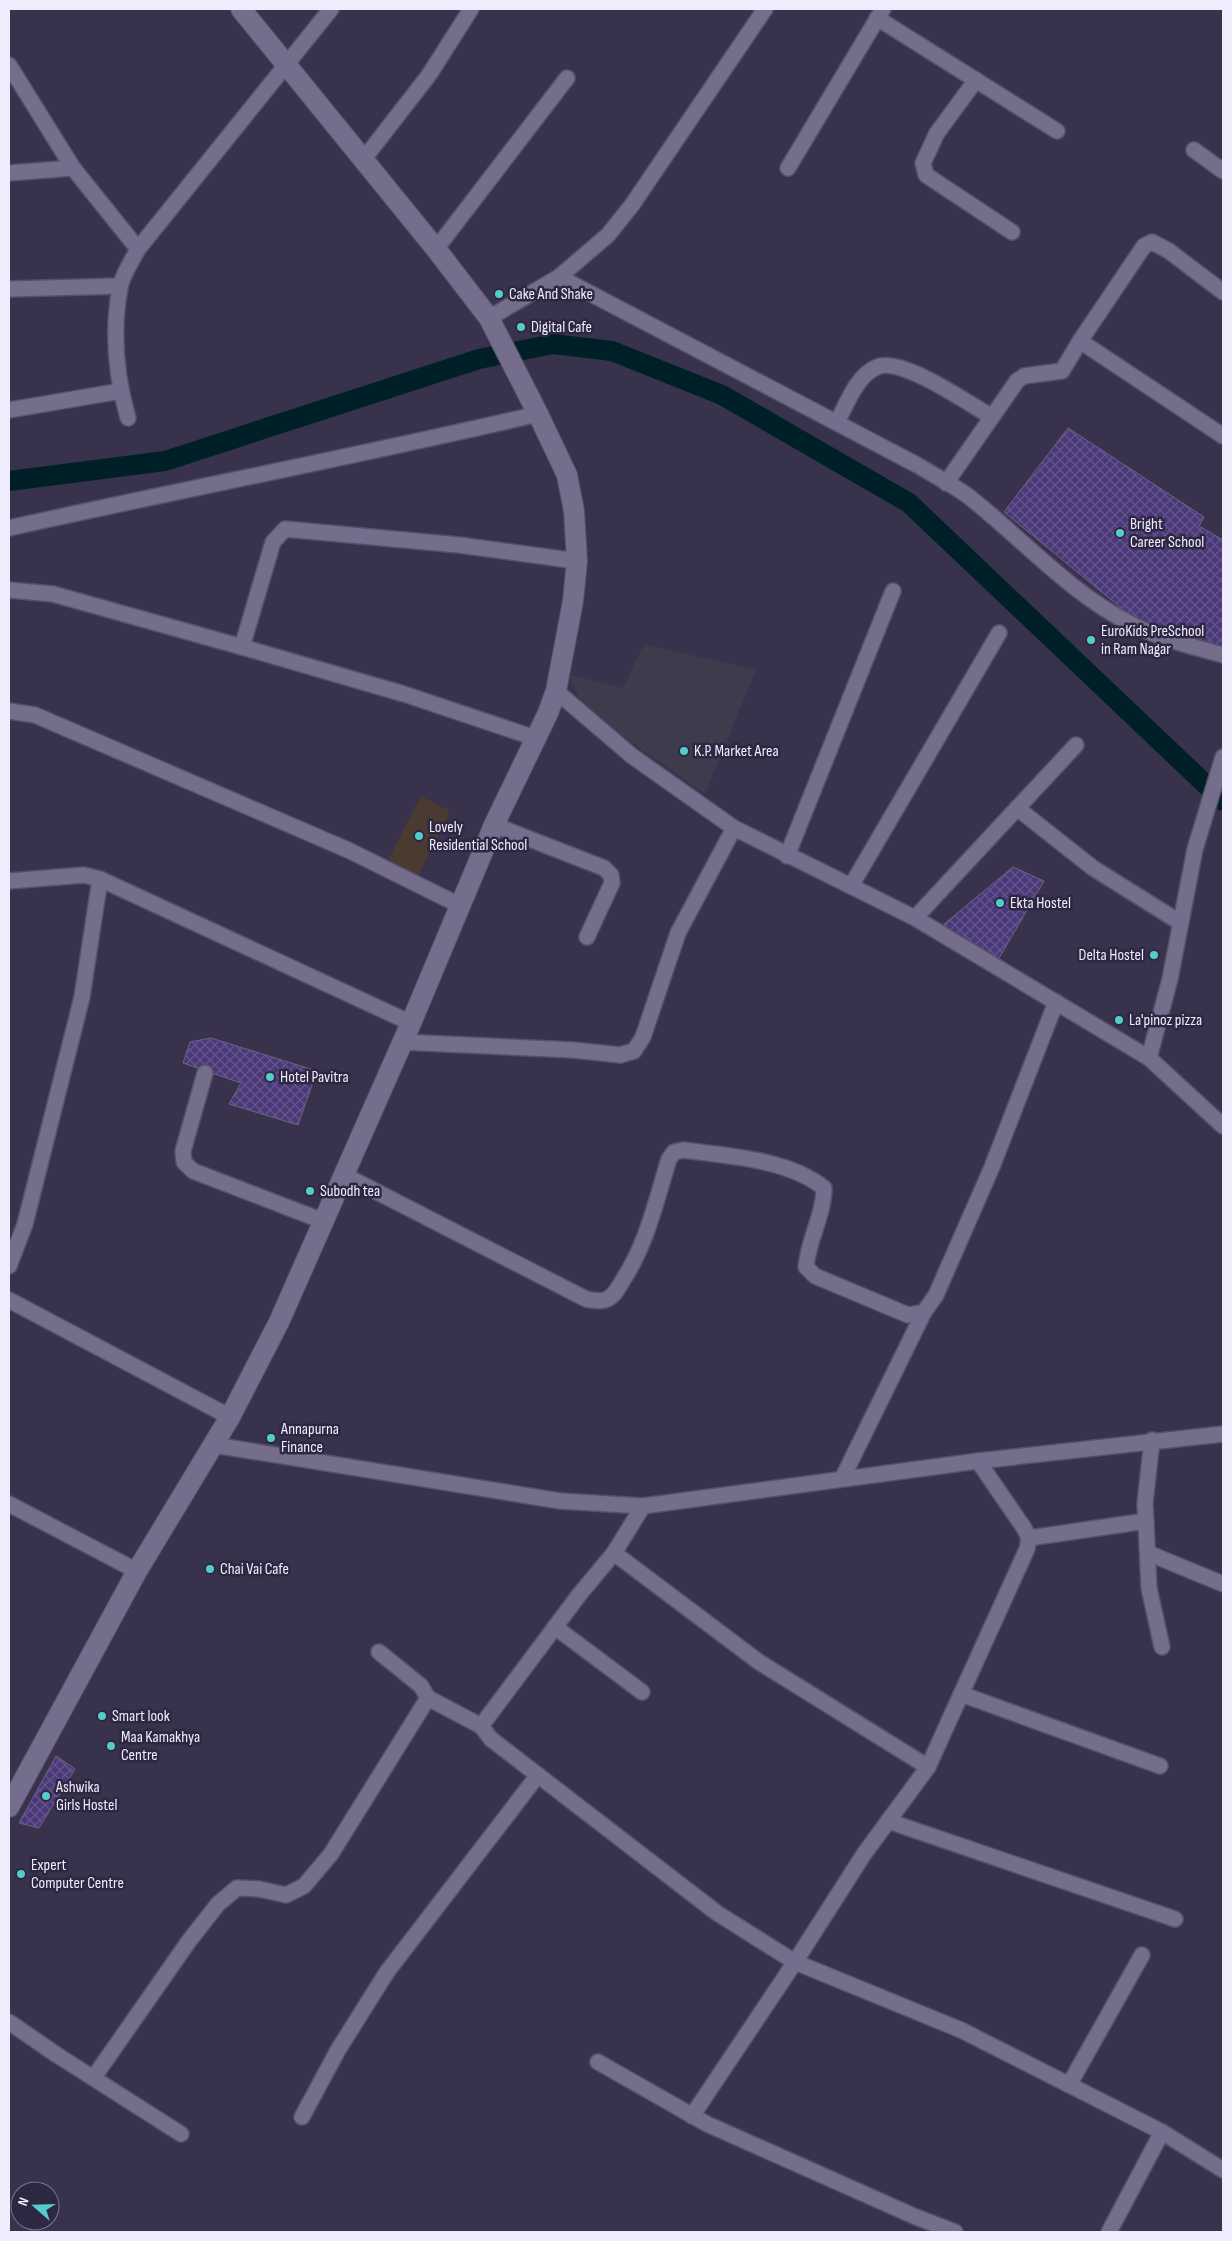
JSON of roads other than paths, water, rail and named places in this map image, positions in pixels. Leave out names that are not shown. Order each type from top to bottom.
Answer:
[{"type":"street","points":[[9,1807],[137,1571],[214,1445],[279,1322],[411,1023],[494,824],[548,713],[556,691],[573,601],[577,561],[574,511],[566,475],[538,414],[488,318],[436,249],[241,9]]},
{"type":"street","points":[[128,418],[121,391],[116,345],[120,286],[138,249],[331,9]]},
{"type":"street","points":[[363,160],[429,75],[471,9]]},
{"type":"street","points":[[488,318],[559,277],[608,235],[632,205],[765,9]]},
{"type":"street","points":[[788,168],[880,13],[976,80],[1057,131]]},
{"type":"street","points":[[9,65],[73,168],[138,249]]},
{"type":"street","points":[[436,249],[567,78]]},
{"type":"street","points":[[976,80],[937,133],[923,163],[926,175],[1012,232]]},
{"type":"street","points":[[1194,150],[1223,172]]},
{"type":"street","points":[[9,173],[73,168]]},
{"type":"street","points":[[946,483],[1017,381],[1024,376],[1062,371],[1144,246],[1152,242],[1169,252],[1223,292]]},
{"type":"street","points":[[559,277],[919,466],[967,496],[1050,568],[1095,602],[1133,625],[1172,641],[1223,655]]},
{"type":"street","points":[[9,289],[120,286]]},
{"type":"street","points":[[1080,341],[1223,436]]},
{"type":"street","points":[[837,422],[859,381],[876,367],[886,364],[917,373],[992,417]]},
{"type":"street","points":[[9,410],[121,391]]},
{"type":"street","points":[[9,528],[232,479],[417,442],[538,414]]},
{"type":"street","points":[[242,646],[273,542],[286,529],[458,545],[577,561]]},
{"type":"street","points":[[9,590],[53,594],[242,646],[404,694],[535,738]]},
{"type":"street","points":[[787,856],[893,591]]},
{"type":"street","points":[[851,886],[999,633]]},
{"type":"street","points":[[556,691],[632,756],[734,828],[915,918],[1148,1058],[1223,1126]]},
{"type":"street","points":[[9,711],[35,715],[348,850],[459,905]]},
{"type":"street","points":[[915,918],[1076,745]]},
{"type":"street","points":[[1148,1058],[1170,979],[1195,849],[1223,757]]},
{"type":"street","points":[[1017,808],[1093,868],[1181,923]]},
{"type":"street","points":[[494,824],[604,868],[611,875],[612,883],[586,936]]},
{"type":"street","points":[[401,1042],[573,1050],[620,1055],[634,1051],[644,1037],[678,933],[734,828]]},
{"type":"street","points":[[9,881],[84,875],[100,879],[411,1023]]},
{"type":"street","points":[[9,1266],[25,1224],[82,997],[100,879]]},
{"type":"street","points":[[842,1480],[924,1312],[936,1295],[992,1167],[1056,1002]]},
{"type":"street","points":[[205,1073],[184,1151],[184,1162],[193,1171],[324,1221]]},
{"type":"street","points":[[344,1175],[586,1299],[605,1300],[614,1294],[635,1262],[647,1233],[669,1159],[674,1152],[682,1150],[748,1158],[786,1169],[814,1180],[824,1188],[824,1201],[807,1253],[806,1267],[815,1276],[908,1315],[924,1312]]},
{"type":"street","points":[[9,1300],[230,1416]]},
{"type":"street","points":[[214,1445],[560,1501],[643,1506],[978,1461],[1152,1440],[1223,1434]]},
{"type":"street","points":[[1152,1440],[1145,1503],[1150,1588],[1162,1647]]},
{"type":"street","points":[[692,2116],[795,1962],[864,1854],[928,1767],[1027,1549],[1029,1538],[1024,1528],[978,1461]]},
{"type":"street","points":[[9,1504],[137,1571]]},
{"type":"street","points":[[481,1726],[614,1552],[643,1506]]},
{"type":"street","points":[[1029,1538],[1146,1521]]},
{"type":"street","points":[[614,1552],[759,1662],[928,1767]]},
{"type":"street","points":[[1148,1553],[1223,1584]]},
{"type":"street","points":[[555,1627],[642,1692]]},
{"type":"street","points":[[379,1652],[421,1686],[428,1698],[481,1726],[491,1739],[717,1913],[795,1962],[961,2030],[1162,2132],[1223,2170]]},
{"type":"street","points":[[961,1694],[1160,1766]]},
{"type":"street","points":[[94,2077],[189,1941],[218,1904],[237,1888],[259,1889],[286,1895],[304,1886],[331,1854],[428,1698]]},
{"type":"street","points":[[302,2117],[338,2050],[387,1972],[538,1775]]},
{"type":"street","points":[[888,1821],[1175,1919]]},
{"type":"street","points":[[1069,2085],[1142,1955]]},
{"type":"street","points":[[9,2022],[181,2134]]},
{"type":"street","points":[[598,2062],[692,2116],[898,2209],[954,2232]]},
{"type":"street","points":[[1109,2232],[1162,2132]]},
{"type":"waterway","points":[[9,481],[165,461],[479,359],[553,344],[612,351],[722,395],[909,503],[1223,801]]},
{"type":"place","name":"Cake And Shake","points":[[499,294]]},
{"type":"place","name":"Digital Cafe","points":[[521,327]]},
{"type":"place","name":"Bright Career School","points":[[1120,533]]},
{"type":"place","name":"EuroKids PreSchool in Ram Nagar","points":[[1091,640]]},
{"type":"place","name":"K.P. Market Area","points":[[684,751]]},
{"type":"place","name":"Lovely Residential School","points":[[419,836]]},
{"type":"place","name":"Ekta Hostel","points":[[1000,903]]},
{"type":"place","name":"Delta Hostel","points":[[1154,955]]},
{"type":"place","name":"La'pinoz pizza","points":[[1119,1020]]},
{"type":"place","name":"Hotel Pavitra","points":[[270,1077]]},
{"type":"place","name":"Subodh tea","points":[[310,1191]]},
{"type":"place","name":"Annapurna Finance","points":[[271,1438]]},
{"type":"place","name":"Chai Vai Cafe","points":[[210,1569]]},
{"type":"place","name":"Smart look","points":[[102,1716]]},
{"type":"place","name":"Maa Kamakhya Centre","points":[[111,1746]]},
{"type":"place","name":"Ashwika Girls Hostel","points":[[46,1796]]},
{"type":"place","name":"Expert Computer Centre","points":[[21,1874]]}]
